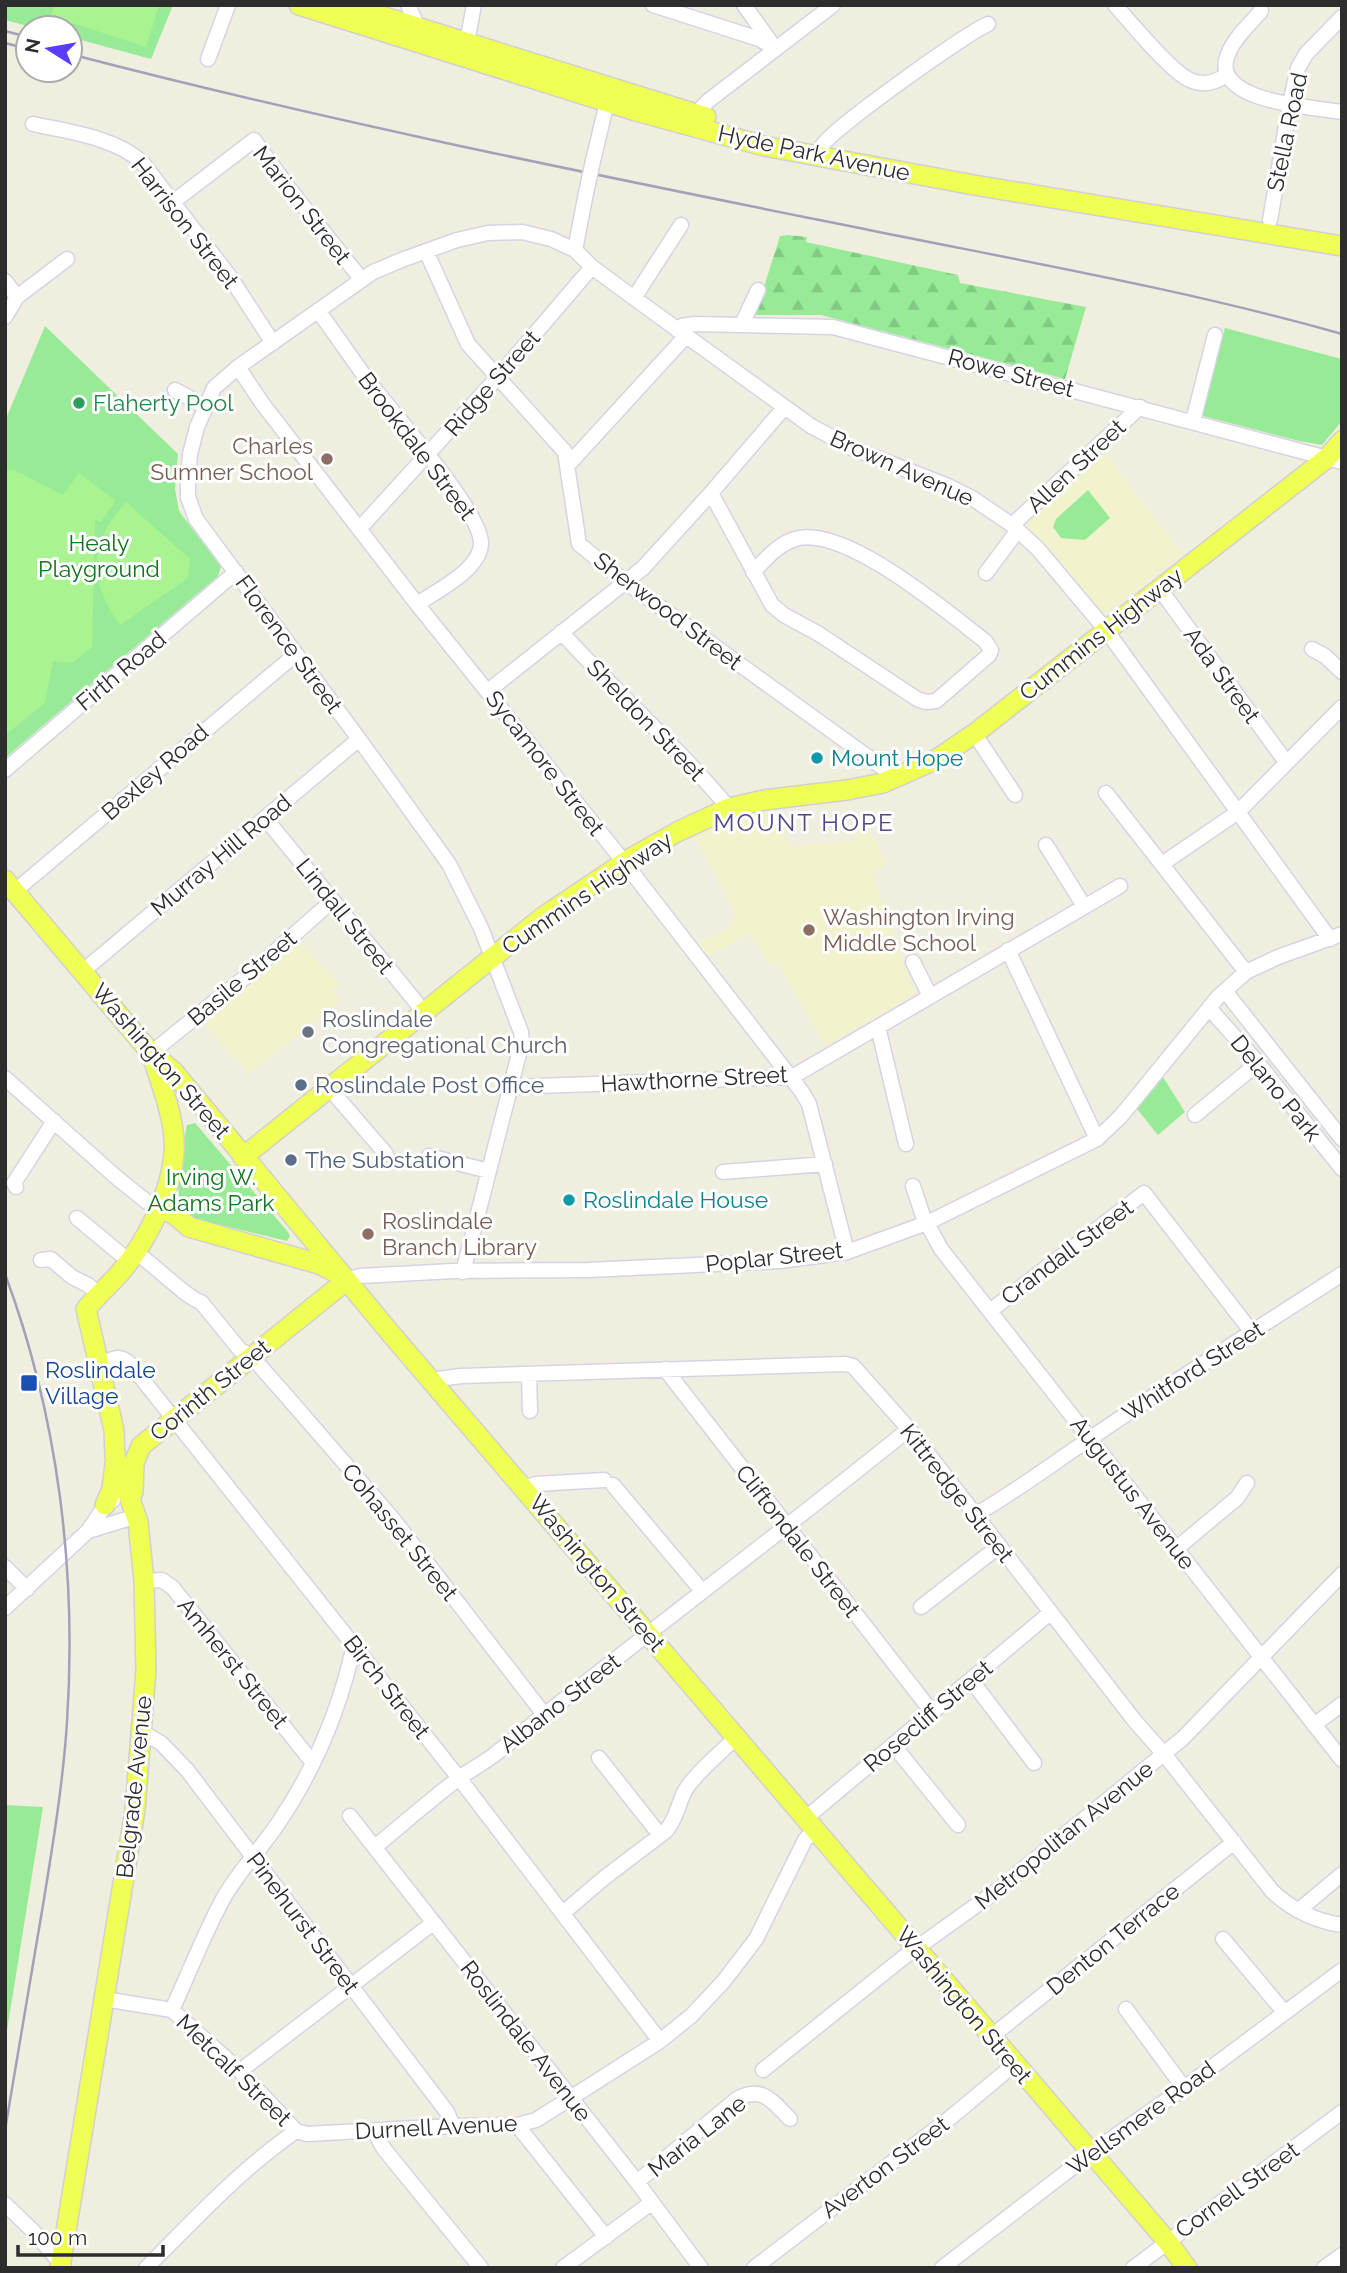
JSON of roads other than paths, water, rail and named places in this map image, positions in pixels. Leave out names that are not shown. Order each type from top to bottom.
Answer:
[{"type":"main road","name":"Hyde Park Avenue","points":[[299,5],[354,13],[418,27],[609,95]]},
{"type":"main road","name":"Hyde Park Avenue","points":[[354,13],[609,95],[695,120],[766,134],[821,151],[1269,227],[1342,233]]},
{"type":"main road","name":"Hyde Park Avenue","points":[[1269,227],[1342,246]]},
{"type":"main road","name":"Cummins Highway","points":[[243,1157],[491,958],[624,862],[679,831],[729,808],[764,800],[883,783],[937,759],[1159,588],[1334,460],[1342,441]]},
{"type":"main road","name":"Washington Street","points":[[10,886],[151,1053],[173,1071],[430,1380],[1091,2152],[1187,2268]]},
{"type":"main road","points":[[151,1053],[175,1139]]},
{"type":"main road","points":[[92,1302],[132,1256],[159,1207],[170,1176],[178,1123],[187,1115],[213,1120]]},
{"type":"main road","points":[[159,1207],[176,1215],[189,1227],[319,1264],[346,1280]]},
{"type":"main road","points":[[273,1251],[289,1249],[296,1242],[298,1232],[295,1220]]},
{"type":"main road","name":"Corinth Street","points":[[134,1508],[134,1463],[141,1446],[346,1280]]},
{"type":"main road","name":"Belgrade Avenue","points":[[62,2266],[133,1824],[142,1732],[146,1641],[144,1581],[134,1508],[115,1456],[114,1430],[100,1364],[92,1302]]},
{"type":"main road","points":[[114,1430],[126,1446],[141,1446]]},
{"type":"main road","points":[[105,1505],[112,1489],[115,1456]]},
{"type":"street","points":[[208,59],[228,5]]},
{"type":"street","points":[[408,5],[418,27]]},
{"type":"street","points":[[467,43],[474,5]]},
{"type":"street","points":[[653,5],[760,39],[775,48]]},
{"type":"street","points":[[744,5],[775,48]]},
{"type":"street","points":[[695,120],[708,100],[834,5]]},
{"type":"street","points":[[1115,5],[1142,36],[1189,80],[1218,82],[1226,75]]},
{"type":"street","points":[[1261,11],[1240,34],[1228,53],[1224,68],[1226,75],[1242,92],[1342,112]]},
{"type":"street","name":"Stella Road","points":[[1269,227],[1298,68],[1306,54],[1342,17]]},
{"type":"street","points":[[821,151],[849,122],[966,36],[988,24]]},
{"type":"street","points":[[575,250],[609,95]]},
{"type":"street","name":"Harrison Street","points":[[33,124],[81,135],[132,153],[142,162],[230,277],[273,343]]},
{"type":"street","name":"Marion Street","points":[[173,202],[254,139],[291,191],[362,280]]},
{"type":"street","points":[[634,298],[681,225]]},
{"type":"street","name":"Florence Street","points":[[463,1272],[522,1042],[521,1032],[481,929],[449,864],[196,519],[188,498],[190,454],[204,407],[214,388],[237,368],[373,272],[472,236],[511,232],[542,236],[575,250]]},
{"type":"street","name":"Brown Avenue","points":[[575,250],[634,298],[811,426],[853,449],[948,486],[972,498],[1015,527],[1051,564],[1106,630],[1185,743],[1336,936]]},
{"type":"street","name":"Sherwood Street","points":[[426,251],[464,337],[497,378],[565,452],[579,544],[627,583],[897,778]]},
{"type":"street","points":[[5,317],[18,297],[67,258]]},
{"type":"street","name":"Ridge Street","points":[[360,528],[497,378],[593,267]]},
{"type":"street","points":[[5,281],[18,297]]},
{"type":"street","points":[[741,324],[758,290]]},
{"type":"street","name":"Brookdale Street","points":[[319,312],[369,382],[449,482],[476,523],[481,543],[477,558],[470,567],[417,604]]},
{"type":"street","name":"Rowe Street","points":[[681,333],[688,324],[833,327],[1334,460]]},
{"type":"street","points":[[568,466],[681,333]]},
{"type":"street","points":[[1194,421],[1215,334]]},
{"type":"street","name":"Sycamore Street","points":[[237,368],[417,604],[792,1077],[809,1104],[847,1252]]},
{"type":"street","points":[[175,390],[204,407]]},
{"type":"street","name":"Allen Street","points":[[986,573],[1015,527],[1140,407]]},
{"type":"street","points":[[488,691],[627,583],[712,493],[784,408]]},
{"type":"street","points":[[712,493],[753,572],[772,605],[783,615],[819,634],[917,699],[936,701],[989,655],[991,650],[985,641],[923,593],[871,559],[831,542],[810,537],[794,539],[776,549],[753,572]]},
{"type":"street","name":"Firth Road","points":[[5,770],[236,572]]},
{"type":"street","name":"Ada Street","points":[[1159,588],[1286,762]]},
{"type":"street","name":"Sheldon Street","points":[[561,632],[691,763],[729,808]]},
{"type":"street","points":[[1312,649],[1325,656],[1342,672]]},
{"type":"street","name":"Bexley Road","points":[[10,886],[296,654]]},
{"type":"street","points":[[1162,864],[1238,812],[1342,706]]},
{"type":"street","points":[[974,733],[1015,795]]},
{"type":"street","name":"Murray Hill Road","points":[[83,971],[359,739]]},
{"type":"street","points":[[1106,793],[1246,972]]},
{"type":"street","name":"Lindall Street","points":[[265,818],[425,1013]]},
{"type":"street","points":[[1046,845],[1084,906]]},
{"type":"street","name":"Hawthorne Street","points":[[510,1087],[792,1077],[1120,886]]},
{"type":"street","name":"Basile Street","points":[[151,1053],[254,970],[332,901]]},
{"type":"street","name":"Poplar Street","points":[[346,1280],[363,1276],[590,1270],[781,1261],[847,1252],[927,1223],[1097,1139],[1121,1116],[1209,1008],[1246,972],[1336,936]]},
{"type":"street","points":[[1008,950],[1097,1139]]},
{"type":"street","points":[[913,962],[930,996]]},
{"type":"street","name":"Delano Park","points":[[1225,991],[1342,1139]]},
{"type":"street","name":"Delano Park","points":[[1209,1008],[1258,1063],[1342,1169]]},
{"type":"street","points":[[878,1027],[906,1144]]},
{"type":"street","points":[[1195,1115],[1258,1063]]},
{"type":"street","points":[[5,1078],[147,1202],[159,1207]]},
{"type":"street","points":[[330,1089],[386,1154]]},
{"type":"street","points":[[429,1156],[489,1171]]},
{"type":"street","points":[[723,1172],[825,1164]]},
{"type":"street","name":"Augustus Avenue","points":[[913,1186],[927,1223],[941,1249],[1342,1760]]},
{"type":"street","name":"Crandall Street","points":[[990,1311],[1144,1193],[1251,1331]]},
{"type":"street","name":"Cohasset Street","points":[[77,1218],[132,1256],[158,1268],[192,1300],[201,1302],[240,1350],[251,1356],[393,1519],[543,1713]]},
{"type":"street","points":[[41,1260],[51,1259],[88,1285],[92,1302]]},
{"type":"street","name":"Whitford Street","points":[[975,1516],[1251,1331],[1342,1274]]},
{"type":"street","name":"Birch Street","points":[[100,1364],[117,1357],[127,1359],[459,1778],[660,2041]]},
{"type":"street","name":"Kittredge Street","points":[[430,1380],[461,1376],[665,1369],[849,1364],[856,1368],[909,1429],[1133,1720],[1164,1754],[1272,1891],[1315,1919],[1342,1925]]},
{"type":"street","name":"Cliftondale Street","points":[[665,1369],[932,1712]]},
{"type":"street","points":[[529,1375],[530,1411]]},
{"type":"street","name":"Albano Street","points":[[376,1846],[459,1778],[818,1503],[909,1429]]},
{"type":"street","points":[[524,1488],[536,1484],[608,1483],[702,1591]]},
{"type":"street","points":[[1177,1548],[1237,1498],[1248,1483]]},
{"type":"street","points":[[5,1608],[88,1531],[105,1505],[116,1499],[134,1508]]},
{"type":"street","points":[[88,1531],[134,1508]]},
{"type":"street","points":[[921,1607],[998,1547]]},
{"type":"street","points":[[5,1567],[27,1589]]},
{"type":"street","name":"Metropolitan Avenue","points":[[763,2070],[904,1957],[999,1889],[1183,1738],[1342,1574]]},
{"type":"street","name":"Amherst Street","points":[[144,1581],[162,1580],[173,1588],[313,1763]]},
{"type":"street","name":"Rosecliff Street","points":[[810,1824],[932,1712],[1050,1613]]},
{"type":"street","points":[[104,1999],[172,2010],[222,1900],[252,1856],[277,1826],[313,1763],[341,1697],[354,1644]]},
{"type":"street","points":[[971,1679],[1034,1763]]},
{"type":"street","points":[[1314,1726],[1342,1704]]},
{"type":"street","name":"Pinehurst Street","points":[[142,1732],[161,1743],[187,1770],[447,2112],[453,2126]]},
{"type":"street","points":[[563,1913],[673,1823],[683,1793],[690,1783],[736,1737]]},
{"type":"street","points":[[894,1746],[958,1825]]},
{"type":"street","points":[[599,1758],[660,1835]]},
{"type":"street","name":"Roslindale Avenue","points":[[350,1815],[701,2268]]},
{"type":"street","name":"Durnell Avenue","points":[[296,2131],[307,2134],[517,2125],[536,2120],[660,2041],[691,2015],[723,1982],[756,1940],[805,1840],[810,1824]]},
{"type":"street","name":"Denton Terrace","points":[[992,2036],[1234,1842]]},
{"type":"street","points":[[1298,1910],[1342,1874]]},
{"type":"street","points":[[240,2071],[433,1923]]},
{"type":"street","points":[[1223,1939],[1285,2013]]},
{"type":"street","name":"Wellsmere Road","points":[[942,2268],[1091,2152],[1184,2088],[1342,1970]]},
{"type":"street","points":[[1126,2009],[1184,2088]]},
{"type":"street","name":"Metcalf Street","points":[[172,2010],[240,2071],[296,2131]]},
{"type":"street","name":"Averton Street","points":[[754,2268],[950,2118],[1014,2064]]},
{"type":"street","name":"Maria Lane","points":[[637,2182],[737,2099],[749,2093],[765,2096],[790,2119]]},
{"type":"street","name":"Cornell Street","points":[[1133,2268],[1342,2112]]},
{"type":"street","points":[[517,2125],[607,2237]]},
{"type":"street","points":[[146,2268],[226,2186],[296,2131]]},
{"type":"street","points":[[374,2131],[384,2149],[481,2268]]},
{"type":"street","points":[[563,2268],[651,2203]]},
{"type":"street","points":[[5,2204],[33,2231],[62,2266]]},
{"type":"street","points":[[1324,2268],[1342,2255]]},
{"type":"railway","points":[[5,31],[14,33]]},
{"type":"railway","points":[[5,43],[14,45]]},
{"type":"railway","points":[[84,58],[468,148],[1107,278],[1284,318],[1342,334]]},
{"type":"railway","points":[[5,1274],[23,1328],[51,1438],[66,1551],[69,1608],[67,1722],[57,1814],[5,2130]]},
{"type":"place","name":"Flaherty Pool","points":[[79,403]]},
{"type":"place","name":"Charles Sumner School","points":[[327,459]]},
{"type":"place","name":"Mount Hope","points":[[817,758]]},
{"type":"place","name":"Washington Irving Middle School","points":[[809,930]]},
{"type":"place","name":"Roslindale Congregational Church","points":[[308,1032]]},
{"type":"place","name":"Roslindale Post Office","points":[[301,1085]]},
{"type":"place","name":"The Substation","points":[[291,1160]]},
{"type":"place","name":"Roslindale House","points":[[569,1200]]},
{"type":"place","name":"Roslindale Branch Library","points":[[368,1234]]},
{"type":"place","name":"Roslindale Village","points":[[29,1383]]},
{"type":"district","name":"MOUNT HOPE","points":[[804,823]]},
{"type":"park label","name":"Healy Playground","points":[[99,556]]},
{"type":"park label","name":"Irving W. Adams Park","points":[[211,1190]]}]
